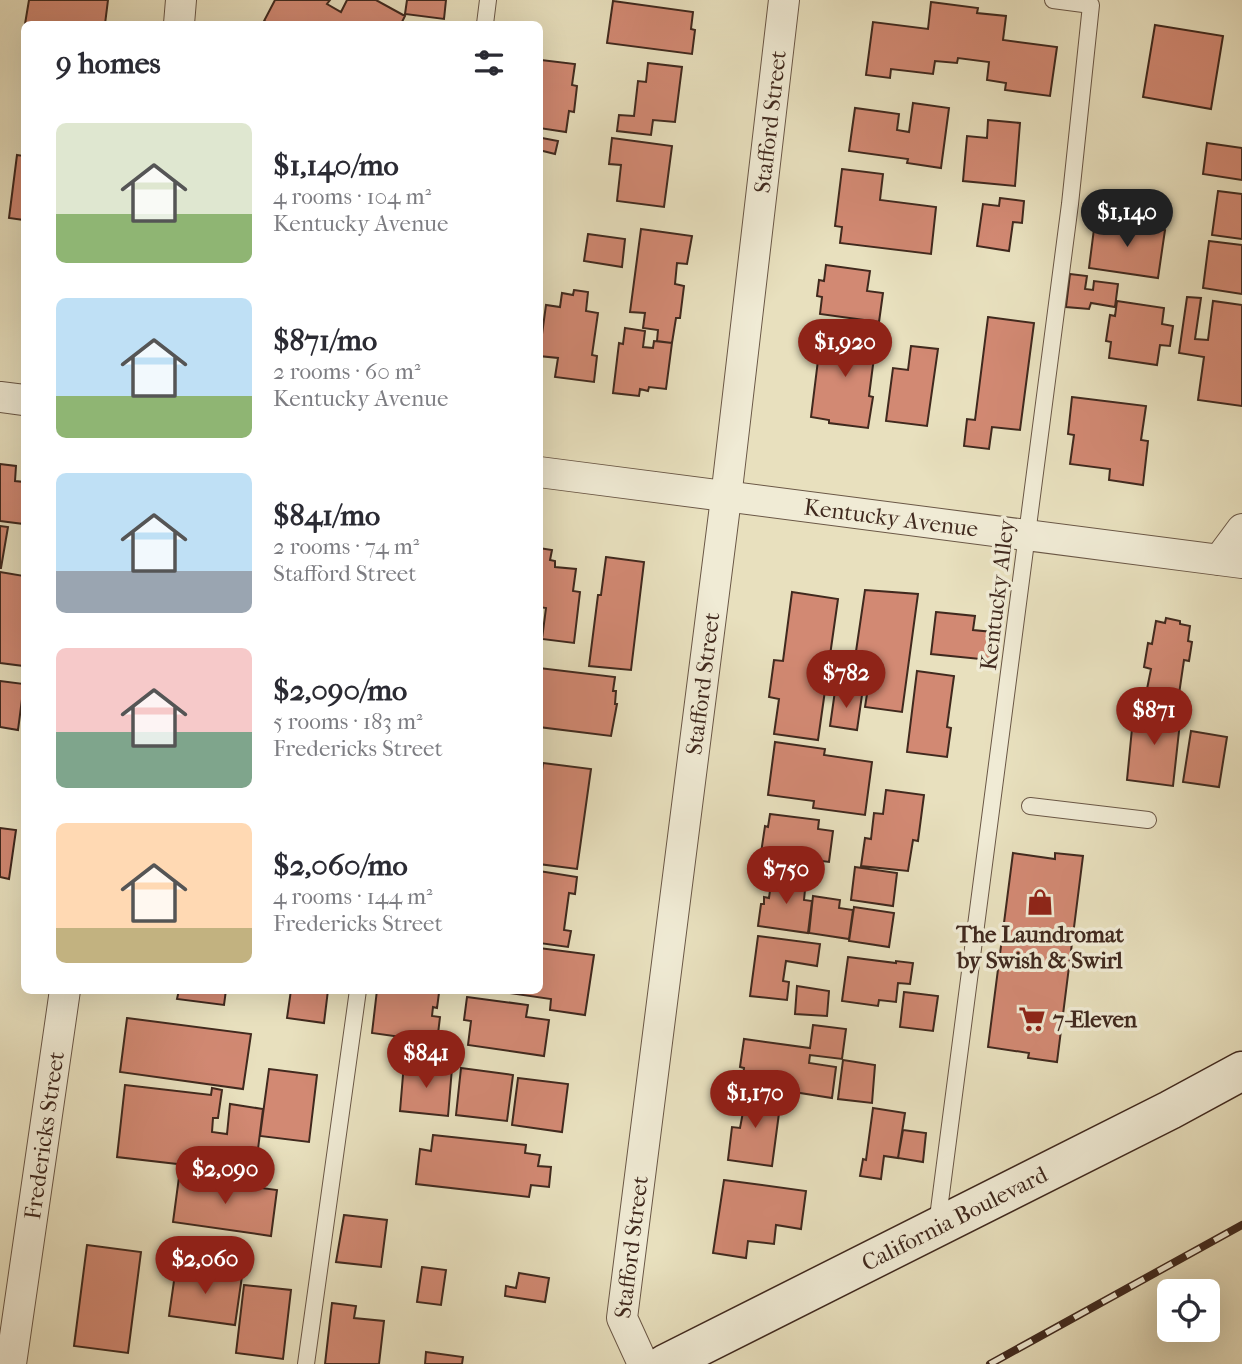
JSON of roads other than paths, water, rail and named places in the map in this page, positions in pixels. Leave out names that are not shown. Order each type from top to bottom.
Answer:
[{"type":"street","points":[[179,21],[181,0]]},
{"type":"street","name":"Stafford Street","points":[[643,1364],[622,1318],[726,498],[784,0]]},
{"type":"street","points":[[0,397],[21,400]]},
{"type":"street","name":"Kentucky Avenue","points":[[543,473],[1230,562]]},
{"type":"street","points":[[1230,562],[1242,529]]},
{"type":"street","name":"Fredericks Street","points":[[11,1364],[64,994]]},
{"type":"street","name":"California Boulevard","points":[[665,1364],[1242,1071]]},
{"type":"lane","points":[[485,21],[488,0]]},
{"type":"lane","name":"Kentucky Alley","points":[[937,1228],[1070,204],[1091,5],[1053,0]]},
{"type":"lane","points":[[1030,806],[1148,820]]},
{"type":"lane","points":[[306,1364],[357,994]]},
{"type":"railway","points":[[990,1364],[1242,1225]]},
{"type":"place","name":"The Laundromat by Swish & Swirl","points":[[1040,902]]},
{"type":"place","name":"7-Eleven","points":[[1032,1019]]}]
